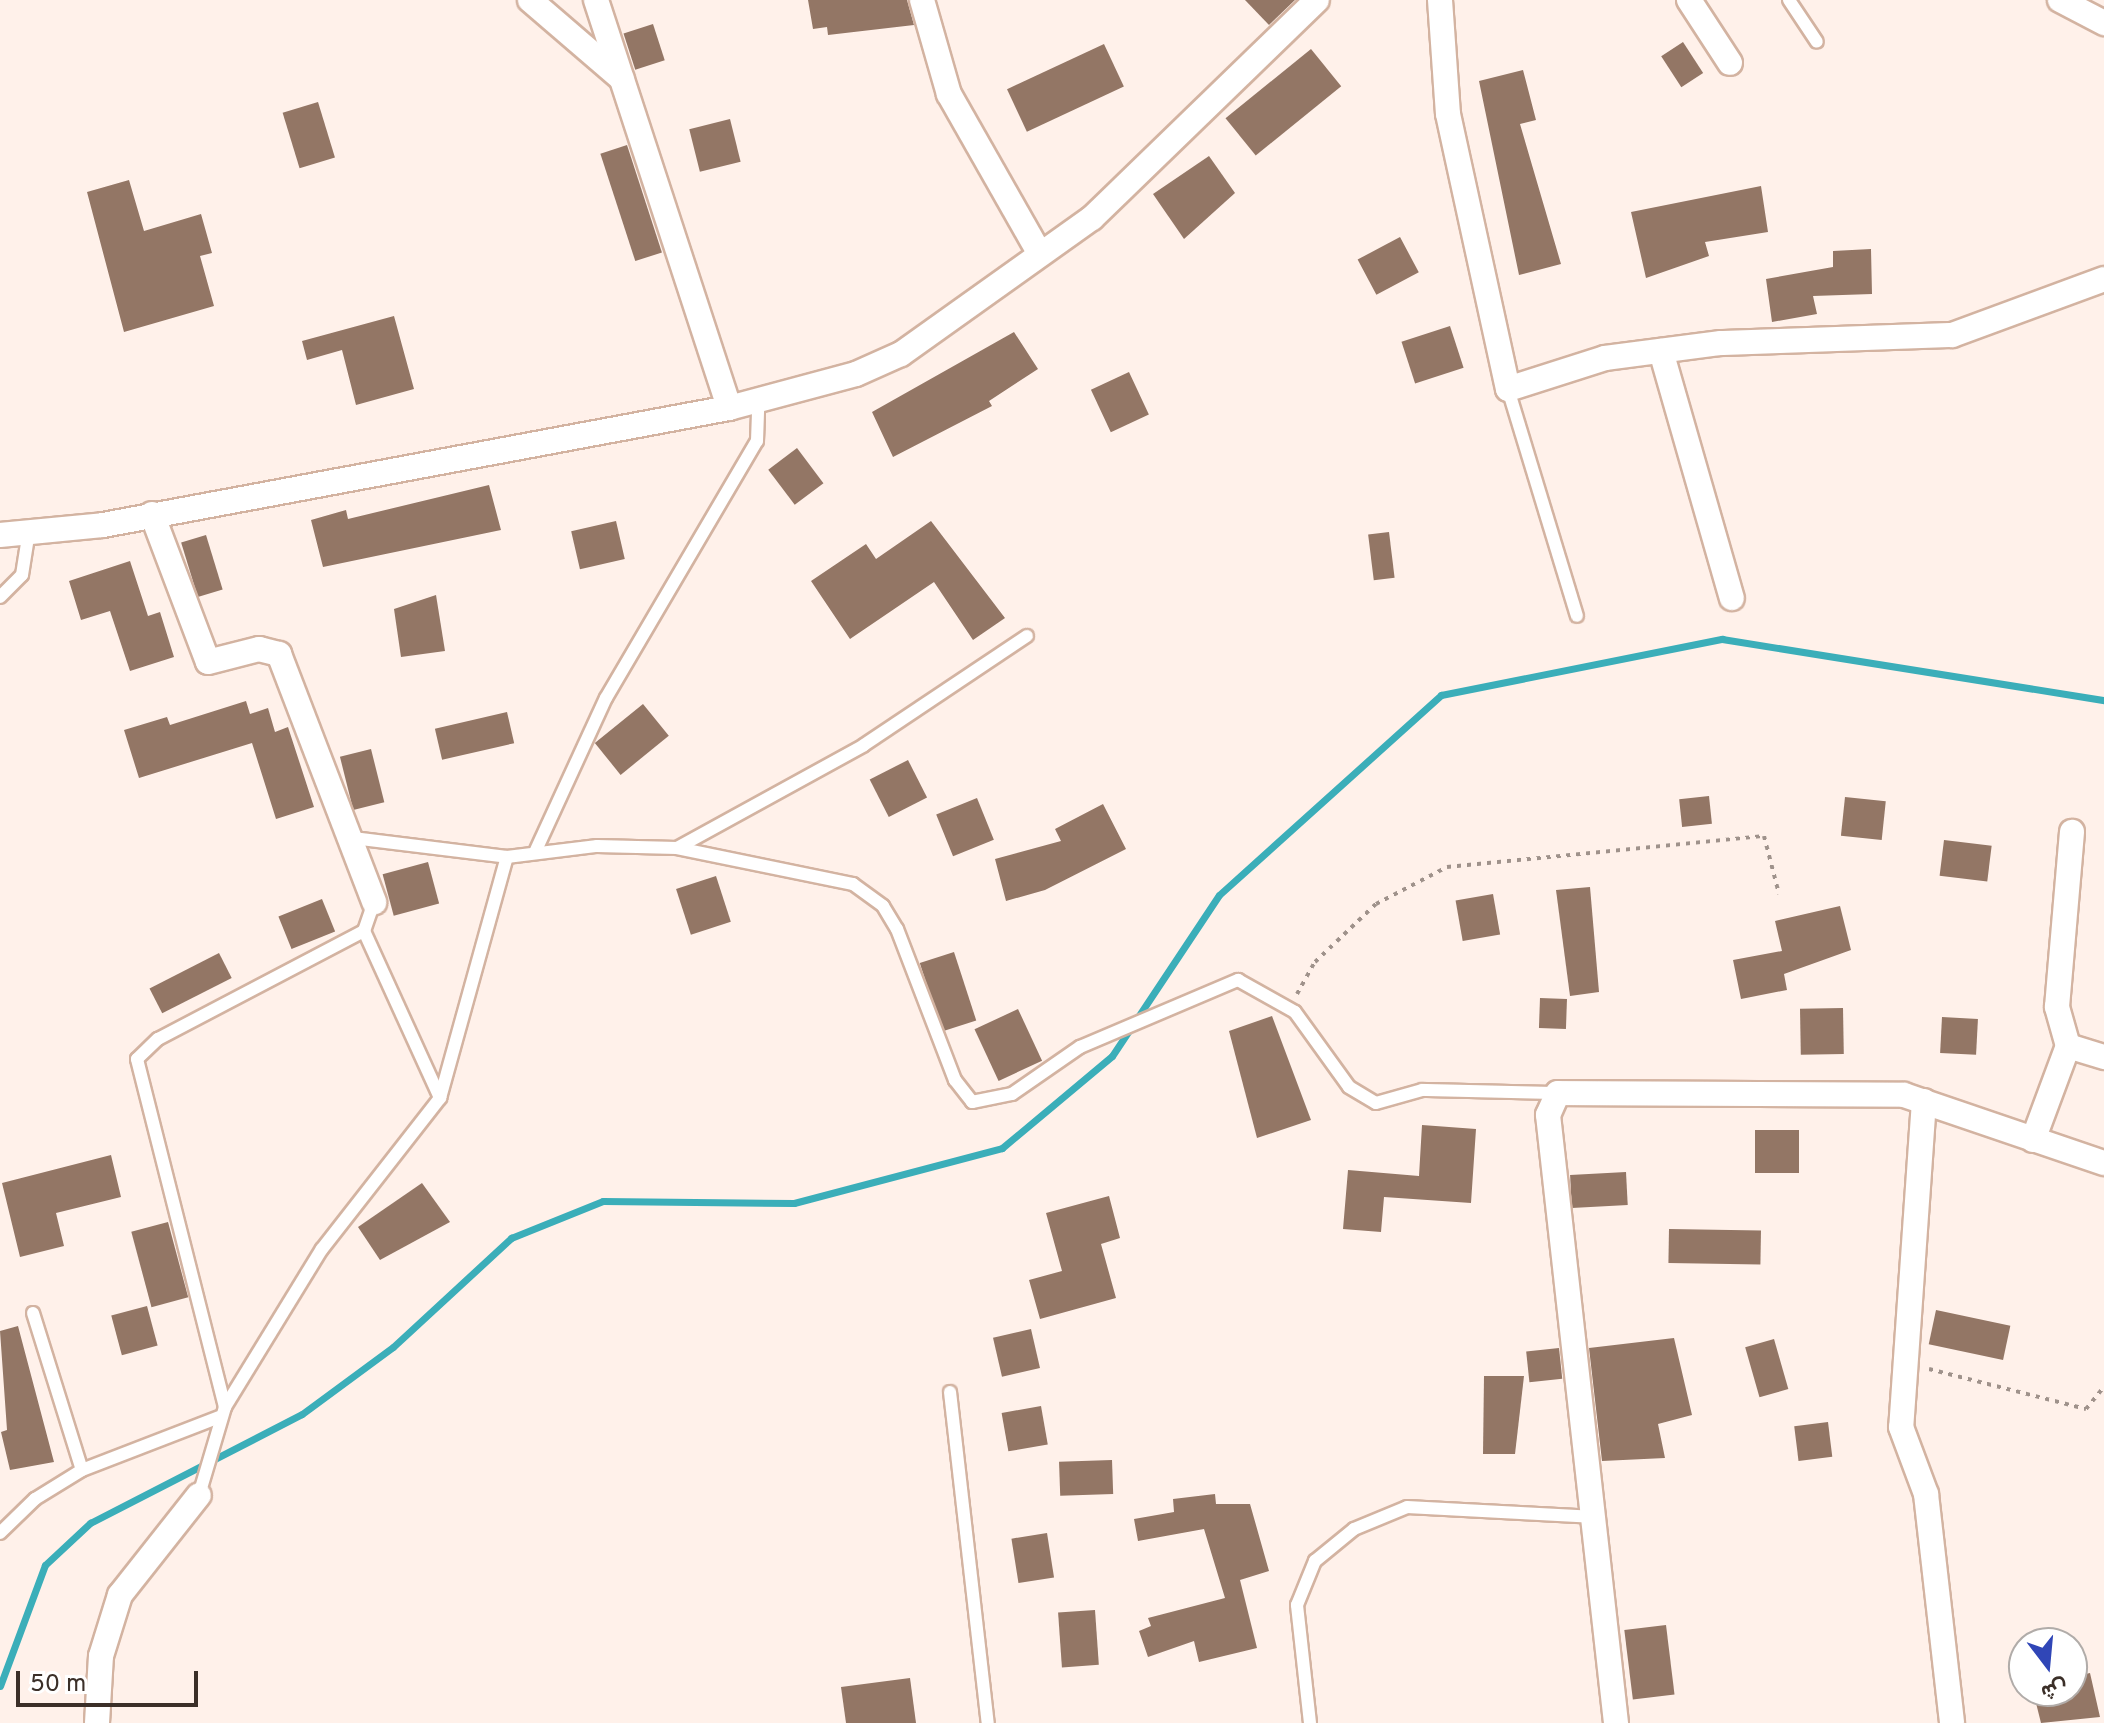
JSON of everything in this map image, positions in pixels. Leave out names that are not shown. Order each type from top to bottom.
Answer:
[{"type":"street","points":[[530,0],[627,83]]},
{"type":"street","points":[[596,0],[627,83],[729,408]]},
{"type":"street","points":[[922,0],[949,94],[1040,254]]},
{"type":"street","points":[[0,535],[28,536],[758,403],[901,354],[1040,254],[1166,154],[1317,0]]},
{"type":"street","points":[[1440,0],[1448,114],[1508,389],[1583,363],[1661,351],[1952,335],[2104,279]]},
{"type":"street","points":[[1689,0],[1730,63]]},
{"type":"street","points":[[2060,0],[2104,23]]},
{"type":"street","points":[[1661,351],[1732,598]]},
{"type":"street","points":[[152,514],[208,662],[259,649],[279,654],[353,838],[374,902]]},
{"type":"street","points":[[2033,1140],[2068,1046],[2057,1007],[2072,832]]},
{"type":"street","points":[[2068,1046],[2104,1057]]},
{"type":"street","points":[[1616,1723],[1596,1517],[1548,1115],[1558,1093],[1852,1091],[1924,1101],[2104,1163]]},
{"type":"street","points":[[1924,1101],[1901,1427],[1926,1494],[1952,1723]]},
{"type":"street","points":[[97,1723],[101,1656],[120,1595],[199,1495]]},
{"type":"lane","points":[[1789,0],[1817,42]]},
{"type":"lane","points":[[1508,389],[1577,616]]},
{"type":"lane","points":[[536,850],[606,698],[757,441],[758,403]]},
{"type":"lane","points":[[0,597],[22,575],[28,536]]},
{"type":"lane","points":[[677,848],[864,745],[1027,636]]},
{"type":"lane","points":[[353,838],[507,857],[536,850],[677,848],[836,878],[870,893],[897,929],[955,1080],[972,1102],[1012,1094],[1080,1047],[1133,1028],[1216,983],[1238,980],[1289,1007],[1349,1087],[1376,1103],[1422,1090],[1558,1093]]},
{"type":"lane","points":[[199,1495],[222,1412],[322,1249],[440,1098],[507,857]]},
{"type":"lane","points":[[222,1412],[137,1059],[158,1039],[364,931],[374,902]]},
{"type":"lane","points":[[364,931],[440,1098]]},
{"type":"lane","points":[[33,1313],[82,1470]]},
{"type":"lane","points":[[950,1392],[988,1723]]},
{"type":"lane","points":[[0,1533],[35,1499],[82,1470],[222,1412]]},
{"type":"lane","points":[[1310,1723],[1297,1605],[1315,1561],[1354,1529],[1407,1507],[1596,1517]]},
{"type":"path","points":[[1289,1007],[1315,962],[1376,904],[1447,867],[1764,836],[1779,894]]},
{"type":"path","points":[[1905,1363],[2086,1409],[2104,1387]]},
{"type":"building","points":[[808,0],[907,0],[914,25],[828,35],[827,27],[813,29]]},
{"type":"building","points":[[1245,0],[1295,0],[1269,25]]},
{"type":"building","points":[[653,24],[665,60],[635,70],[624,34]]},
{"type":"building","points":[[1683,42],[1703,73],[1681,87],[1661,56]]},
{"type":"building","points":[[1104,44],[1124,87],[1027,132],[1007,89]]},
{"type":"building","points":[[1311,49],[1341,86],[1256,156],[1226,118]]},
{"type":"building","points":[[1523,70],[1536,120],[1520,124],[1561,264],[1519,275],[1479,81]]},
{"type":"building","points":[[318,102],[335,157],[300,168],[283,113]]},
{"type":"building","points":[[730,119],[741,162],[700,172],[689,129]]},
{"type":"building","points":[[627,145],[662,252],[635,261],[600,154]]},
{"type":"building","points":[[1209,156],[1235,193],[1184,239],[1153,194]]},
{"type":"building","points":[[129,180],[144,231],[201,214],[212,253],[200,256],[214,306],[124,332],[87,192]]},
{"type":"building","points":[[1761,186],[1768,232],[1705,242],[1709,256],[1646,278],[1631,212]]},
{"type":"building","points":[[1400,237],[1419,272],[1376,295],[1358,260]]},
{"type":"building","points":[[1871,249],[1872,294],[1813,296],[1817,314],[1772,322],[1766,279],[1833,267],[1833,251]]},
{"type":"building","points":[[394,316],[414,389],[356,405],[342,350],[307,360],[302,341]]},
{"type":"building","points":[[1450,326],[1464,368],[1415,384],[1401,342]]},
{"type":"building","points":[[1014,332],[1038,369],[989,401],[992,406],[893,457],[872,412]]},
{"type":"building","points":[[1129,372],[1149,415],[1111,432],[1091,390]]},
{"type":"building","points":[[797,448],[823,483],[795,505],[768,470]]},
{"type":"building","points":[[489,485],[501,530],[323,567],[311,520],[346,510],[348,519]]},
{"type":"building","points":[[616,521],[625,559],[580,569],[571,531]]},
{"type":"building","points":[[931,521],[1005,618],[973,640],[934,582],[850,639],[811,581],[866,544],[876,559]]},
{"type":"building","points":[[1389,532],[1395,578],[1374,580],[1368,535]]},
{"type":"building","points":[[206,535],[223,590],[198,597],[181,543]]},
{"type":"building","points":[[130,561],[148,616],[160,612],[174,657],[130,671],[110,611],[81,620],[69,581]]},
{"type":"building","points":[[436,595],[445,651],[401,657],[394,609]]},
{"type":"building","points":[[246,701],[250,714],[268,708],[275,732],[288,727],[314,807],[276,819],[252,743],[139,778],[124,730],[167,717],[170,725]]},
{"type":"building","points":[[643,704],[669,736],[621,775],[595,743]]},
{"type":"building","points":[[507,712],[514,743],[442,760],[435,729]]},
{"type":"building","points":[[371,749],[384,802],[353,810],[340,757]]},
{"type":"building","points":[[908,760],[927,797],[889,817],[870,780]]},
{"type":"building","points":[[1709,796],[1712,824],[1682,827],[1679,799]]},
{"type":"building","points":[[1845,797],[1886,801],[1882,840],[1841,836]]},
{"type":"building","points":[[977,798],[994,840],[953,856],[936,814]]},
{"type":"building","points":[[1103,804],[1126,849],[1045,890],[1006,901],[995,859],[1061,841],[1055,829]]},
{"type":"building","points":[[1944,840],[1992,846],[1987,882],[1940,876]]},
{"type":"building","points":[[428,862],[439,904],[394,916],[383,874]]},
{"type":"building","points":[[716,876],[731,922],[691,935],[676,889]]},
{"type":"building","points":[[1590,887],[1599,992],[1570,996],[1556,890]]},
{"type":"building","points":[[1493,894],[1500,934],[1463,941],[1456,901]]},
{"type":"building","points":[[322,899],[335,931],[292,949],[278,917]]},
{"type":"building","points":[[1840,906],[1851,950],[1784,974],[1787,990],[1741,999],[1733,960],[1782,951],[1775,921]]},
{"type":"building","points":[[954,952],[976,1020],[942,1032],[920,963]]},
{"type":"building","points":[[219,953],[232,978],[162,1013],[150,988]]},
{"type":"building","points":[[1540,998],[1567,999],[1566,1029],[1539,1028]]},
{"type":"building","points":[[1843,1008],[1844,1054],[1801,1055],[1800,1009]]},
{"type":"building","points":[[1018,1009],[1042,1061],[999,1081],[974,1029]]},
{"type":"building","points":[[1272,1016],[1311,1120],[1257,1138],[1229,1031]]},
{"type":"building","points":[[1942,1017],[1978,1019],[1976,1055],[1940,1053]]},
{"type":"building","points":[[1422,1125],[1476,1129],[1471,1203],[1384,1197],[1381,1232],[1343,1229],[1348,1170],[1419,1176]]},
{"type":"building","points":[[1755,1130],[1799,1130],[1799,1173],[1755,1173]]},
{"type":"building","points":[[111,1155],[121,1197],[56,1213],[64,1246],[20,1257],[2,1183]]},
{"type":"building","points":[[1626,1172],[1628,1205],[1572,1208],[1570,1175]]},
{"type":"building","points":[[422,1183],[450,1222],[380,1260],[358,1227]]},
{"type":"building","points":[[1109,1196],[1120,1238],[1101,1244],[1116,1298],[1040,1319],[1029,1280],[1062,1271],[1046,1213]]},
{"type":"building","points":[[168,1222],[188,1297],[151,1307],[131,1232]]},
{"type":"building","points":[[1669,1229],[1761,1231],[1760,1265],[1668,1263]]},
{"type":"building","points":[[147,1306],[158,1346],[122,1355],[111,1316]]},
{"type":"building","points":[[1936,1310],[2010,1326],[2003,1360],[1929,1344]]},
{"type":"building","points":[[18,1326],[54,1462],[10,1470],[1,1432],[7,1430],[0,1331]]},
{"type":"building","points":[[1031,1329],[1040,1368],[1002,1377],[993,1338]]},
{"type":"building","points":[[1674,1338],[1692,1415],[1658,1424],[1665,1458],[1602,1461],[1589,1348]]},
{"type":"building","points":[[1774,1339],[1788,1389],[1759,1397],[1745,1347]]},
{"type":"building","points":[[1559,1348],[1562,1379],[1529,1382],[1526,1351]]},
{"type":"building","points":[[1484,1376],[1524,1376],[1515,1454],[1483,1454]]},
{"type":"building","points":[[1041,1406],[1048,1444],[1008,1451],[1002,1413]]},
{"type":"building","points":[[1828,1422],[1832,1457],[1799,1461],[1794,1426]]},
{"type":"building","points":[[1112,1460],[1113,1494],[1060,1496],[1059,1462]]},
{"type":"building","points":[[1215,1494],[1216,1504],[1250,1504],[1269,1571],[1240,1580],[1257,1648],[1199,1662],[1194,1641],[1148,1657],[1139,1631],[1151,1626],[1148,1618],[1225,1598],[1204,1529],[1138,1541],[1134,1519],[1174,1512],[1173,1499]]},
{"type":"building","points":[[1047,1533],[1054,1577],[1018,1583],[1011,1539]]},
{"type":"building","points":[[1095,1610],[1099,1665],[1062,1667],[1058,1613]]},
{"type":"building","points":[[1666,1625],[1675,1694],[1633,1700],[1624,1630]]},
{"type":"building","points":[[2088,1673],[2100,1717],[2041,1723],[2037,1707],[2088,1707]]},
{"type":"building","points":[[910,1678],[916,1723],[846,1723],[841,1687]]},
{"type":"waterway","points":[[0,1686],[45,1565],[90,1523],[302,1414],[393,1347],[511,1238],[603,1201],[794,1203],[1002,1148],[1112,1056],[1219,895],[1441,695],[1722,639],[2104,700]]}]
